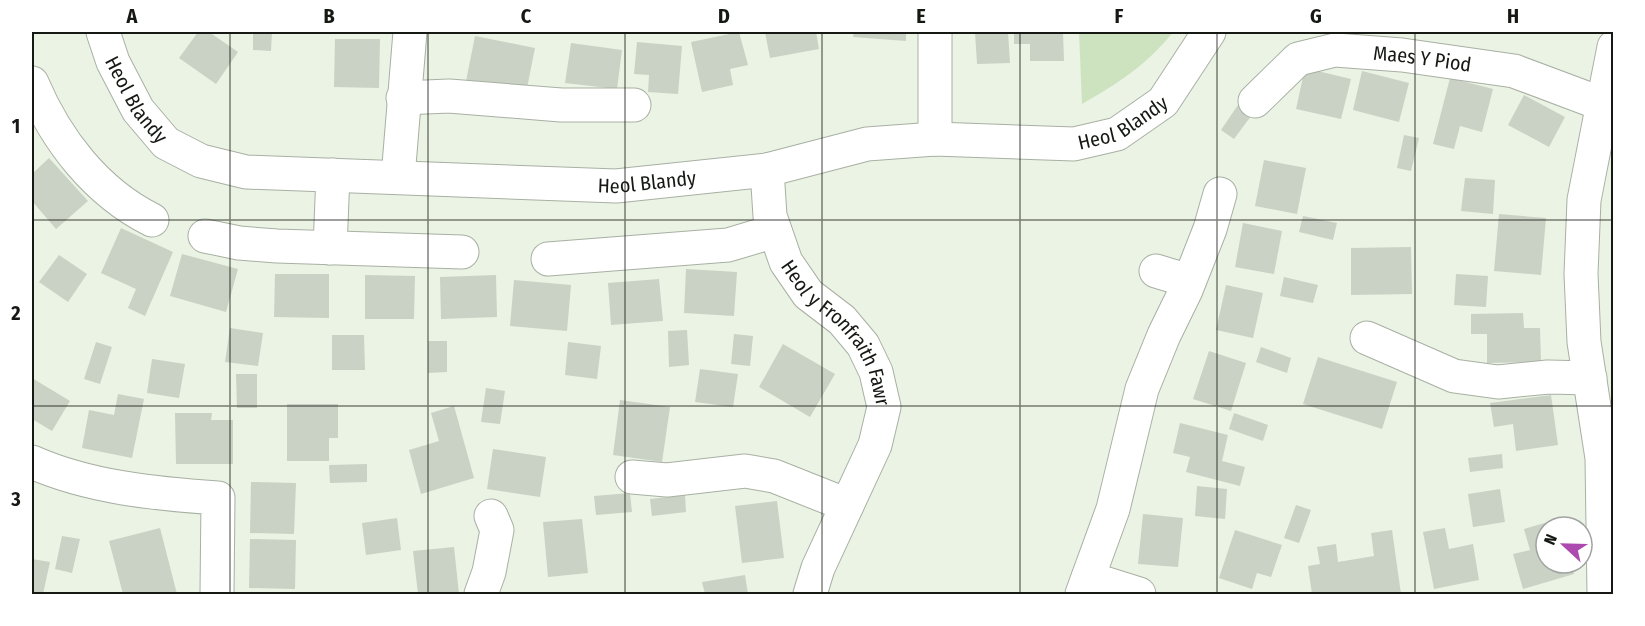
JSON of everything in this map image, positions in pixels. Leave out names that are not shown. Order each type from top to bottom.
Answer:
[{"type":"street","name":"Heol Blandy","points":[[103,32],[113,62],[138,110],[166,143],[201,161],[246,172],[616,186],[767,170],[867,144],[935,139],[1074,144],[1118,134],[1163,102],[1209,32]]},
{"type":"street","points":[[398,177],[410,32]]},
{"type":"street","points":[[935,32],[935,139]]},
{"type":"street","points":[[1604,594],[1602,458],[1584,342],[1581,274],[1584,200],[1614,47]]},
{"type":"street","name":"Maes Y Piod","points":[[1255,102],[1298,59],[1335,50],[1402,55],[1514,70],[1602,104]]},
{"type":"street","points":[[32,83],[40,102],[84,167],[104,188],[129,208],[152,220]]},
{"type":"street","points":[[403,98],[449,96],[561,105],[634,105]]},
{"type":"street","name":"Heol y Fronfraith Fawr","points":[[767,170],[770,216],[786,262],[808,294],[842,320],[863,345],[876,372],[884,407],[875,445],[818,568],[810,594]]},
{"type":"street","points":[[330,248],[333,175]]},
{"type":"street","points":[[1139,594],[1085,586],[1113,509],[1142,389],[1210,229],[1220,194]]},
{"type":"street","points":[[548,259],[728,245],[775,231]]},
{"type":"street","points":[[206,236],[239,243],[462,252]]},
{"type":"street","points":[[1155,271],[1189,281]]},
{"type":"street","points":[[1367,338],[1454,376],[1498,382],[1548,377],[1590,378]]},
{"type":"street","points":[[32,462],[58,474],[160,495],[218,498],[217,594]]},
{"type":"street","points":[[632,477],[667,480],[745,471],[774,476],[847,505]]},
{"type":"street","points":[[481,594],[489,572],[498,530],[491,516]]},
{"type":"green space","points":[[1079,32],[1173,32],[1153,54],[1131,72],[1082,104]]},
{"type":"building","points":[[198,32],[209,32],[238,52],[216,84],[179,58]]},
{"type":"building","points":[[253,32],[272,32],[271,51],[253,50]]},
{"type":"building","points":[[739,32],[748,65],[730,69],[733,85],[702,92],[691,42]]},
{"type":"building","points":[[765,32],[816,32],[819,49],[770,58]]},
{"type":"building","points":[[854,32],[906,32],[906,41],[853,37]]},
{"type":"building","points":[[975,32],[1008,32],[1010,63],[977,64]]},
{"type":"building","points":[[1014,32],[1063,32],[1064,61],[1030,61],[1030,44],[1014,44]]},
{"type":"building","points":[[475,36],[535,48],[526,93],[466,81]]},
{"type":"building","points":[[335,39],[380,39],[379,88],[334,87]]},
{"type":"building","points":[[637,42],[682,46],[678,94],[648,92],[649,75],[634,74]]},
{"type":"building","points":[[571,43],[622,50],[617,89],[565,83]]},
{"type":"building","points":[[1305,68],[1351,79],[1341,119],[1296,109]]},
{"type":"building","points":[[1362,71],[1409,83],[1399,122],[1353,110]]},
{"type":"building","points":[[1450,78],[1493,89],[1482,132],[1460,126],[1454,149],[1433,144]]},
{"type":"building","points":[[1524,95],[1565,117],[1549,147],[1508,125]]},
{"type":"building","points":[[1240,102],[1254,112],[1234,139],[1221,130]]},
{"type":"building","points":[[1404,135],[1419,138],[1411,171],[1397,168]]},
{"type":"building","points":[[49,158],[88,201],[56,229],[32,201],[32,174]]},
{"type":"building","points":[[1264,160],[1306,168],[1297,214],[1255,206]]},
{"type":"building","points":[[1465,178],[1495,180],[1493,214],[1461,211]]},
{"type":"building","points":[[1499,214],[1546,218],[1541,275],[1494,271]]},
{"type":"building","points":[[1303,216],[1337,223],[1333,240],[1299,232]]},
{"type":"building","points":[[1243,223],[1282,231],[1274,274],[1235,267]]},
{"type":"building","points":[[121,228],[173,252],[145,316],[128,308],[136,289],[101,273]]},
{"type":"building","points":[[1411,247],[1412,294],[1351,295],[1351,248]]},
{"type":"building","points":[[182,254],[238,269],[226,312],[170,296]]},
{"type":"building","points":[[59,255],[87,274],[68,302],[39,282]]},
{"type":"building","points":[[686,269],[737,272],[734,316],[684,313]]},
{"type":"building","points":[[275,274],[329,274],[329,318],[274,317]]},
{"type":"building","points":[[1456,274],[1488,276],[1486,307],[1454,305]]},
{"type":"building","points":[[365,275],[415,276],[414,319],[365,319]]},
{"type":"building","points":[[496,275],[497,317],[441,319],[440,277]]},
{"type":"building","points":[[1284,277],[1318,285],[1313,303],[1280,296]]},
{"type":"building","points":[[659,279],[663,321],[611,325],[608,283]]},
{"type":"building","points":[[514,280],[571,285],[567,331],[510,326]]},
{"type":"building","points":[[1226,285],[1263,293],[1253,338],[1216,330]]},
{"type":"building","points":[[1523,313],[1524,328],[1540,328],[1541,362],[1487,363],[1487,334],[1471,334],[1471,314]]},
{"type":"building","points":[[230,328],[263,333],[258,366],[225,362]]},
{"type":"building","points":[[687,330],[689,365],[669,367],[668,331]]},
{"type":"building","points":[[734,334],[753,336],[750,366],[731,364]]},
{"type":"building","points":[[332,335],[364,335],[365,370],[332,370]]},
{"type":"building","points":[[428,341],[447,341],[447,372],[428,373]]},
{"type":"building","points":[[96,342],[112,347],[100,384],[84,379]]},
{"type":"building","points":[[568,342],[601,346],[597,379],[565,375]]},
{"type":"building","points":[[783,344],[835,374],[810,417],[759,387]]},
{"type":"building","points":[[1261,347],[1291,358],[1287,373],[1256,362]]},
{"type":"building","points":[[1209,351],[1246,363],[1231,411],[1193,399]]},
{"type":"building","points":[[1318,357],[1397,382],[1382,429],[1303,404]]},
{"type":"building","points":[[152,359],[185,364],[179,398],[147,393]]},
{"type":"building","points":[[700,369],[738,374],[733,407],[695,402]]},
{"type":"building","points":[[236,374],[257,374],[257,408],[237,408]]},
{"type":"building","points":[[32,378],[70,401],[52,431],[32,419]]},
{"type":"building","points":[[486,388],[505,391],[500,424],[481,422]]},
{"type":"building","points":[[118,394],[144,399],[132,458],[82,448],[89,410],[114,415]]},
{"type":"building","points":[[1551,395],[1558,445],[1516,451],[1513,424],[1494,427],[1490,403]]},
{"type":"building","points":[[620,400],[670,407],[662,462],[613,455]]},
{"type":"building","points":[[287,404],[338,404],[338,438],[329,438],[329,461],[287,461]]},
{"type":"building","points":[[454,406],[474,478],[421,494],[409,450],[439,441],[431,413]]},
{"type":"building","points":[[175,413],[212,413],[211,420],[233,420],[233,464],[176,464]]},
{"type":"building","points":[[1234,413],[1268,425],[1263,441],[1229,429]]},
{"type":"building","points":[[1180,423],[1228,435],[1222,461],[1245,467],[1240,486],[1186,472],[1190,457],[1173,453]]},
{"type":"building","points":[[493,449],[546,457],[540,497],[487,489]]},
{"type":"building","points":[[1502,454],[1503,468],[1470,472],[1468,458]]},
{"type":"building","points":[[367,464],[367,482],[330,483],[329,465]]},
{"type":"building","points":[[251,482],[296,483],[294,534],[250,533]]},
{"type":"building","points":[[1197,486],[1227,489],[1225,519],[1195,516]]},
{"type":"building","points":[[1500,489],[1505,522],[1473,527],[1468,494]]},
{"type":"building","points":[[630,493],[632,512],[596,515],[594,496]]},
{"type":"building","points":[[685,495],[686,512],[652,516],[650,499]]},
{"type":"building","points":[[777,501],[784,558],[742,563],[735,506]]},
{"type":"building","points":[[1296,505],[1311,510],[1299,543],[1284,538]]},
{"type":"building","points":[[1143,514],[1183,518],[1178,567],[1138,564]]},
{"type":"building","points":[[397,518],[401,550],[366,555],[362,523]]},
{"type":"building","points":[[582,519],[588,573],[548,577],[543,522]]},
{"type":"building","points":[[1534,526],[1534,575],[1571,575],[1523,589],[1513,554],[1530,550],[1524,529]]},
{"type":"building","points":[[160,528],[177,594],[123,594],[109,541]]},
{"type":"building","points":[[1445,528],[1449,549],[1473,544],[1479,580],[1434,589],[1423,532]]},
{"type":"building","points":[[1235,530],[1282,545],[1271,577],[1257,573],[1252,589],[1219,578]]},
{"type":"building","points":[[1392,530],[1401,594],[1312,594],[1308,566],[1320,564],[1317,547],[1336,544],[1338,562],[1374,556],[1371,533]]},
{"type":"building","points":[[62,536],[80,539],[72,573],[55,569]]},
{"type":"building","points":[[250,539],[296,540],[295,589],[249,588]]},
{"type":"building","points":[[454,547],[459,594],[418,594],[413,551]]},
{"type":"building","points":[[32,559],[50,562],[43,594],[32,592]]},
{"type":"building","points":[[745,575],[748,594],[705,594],[702,582]]}]
